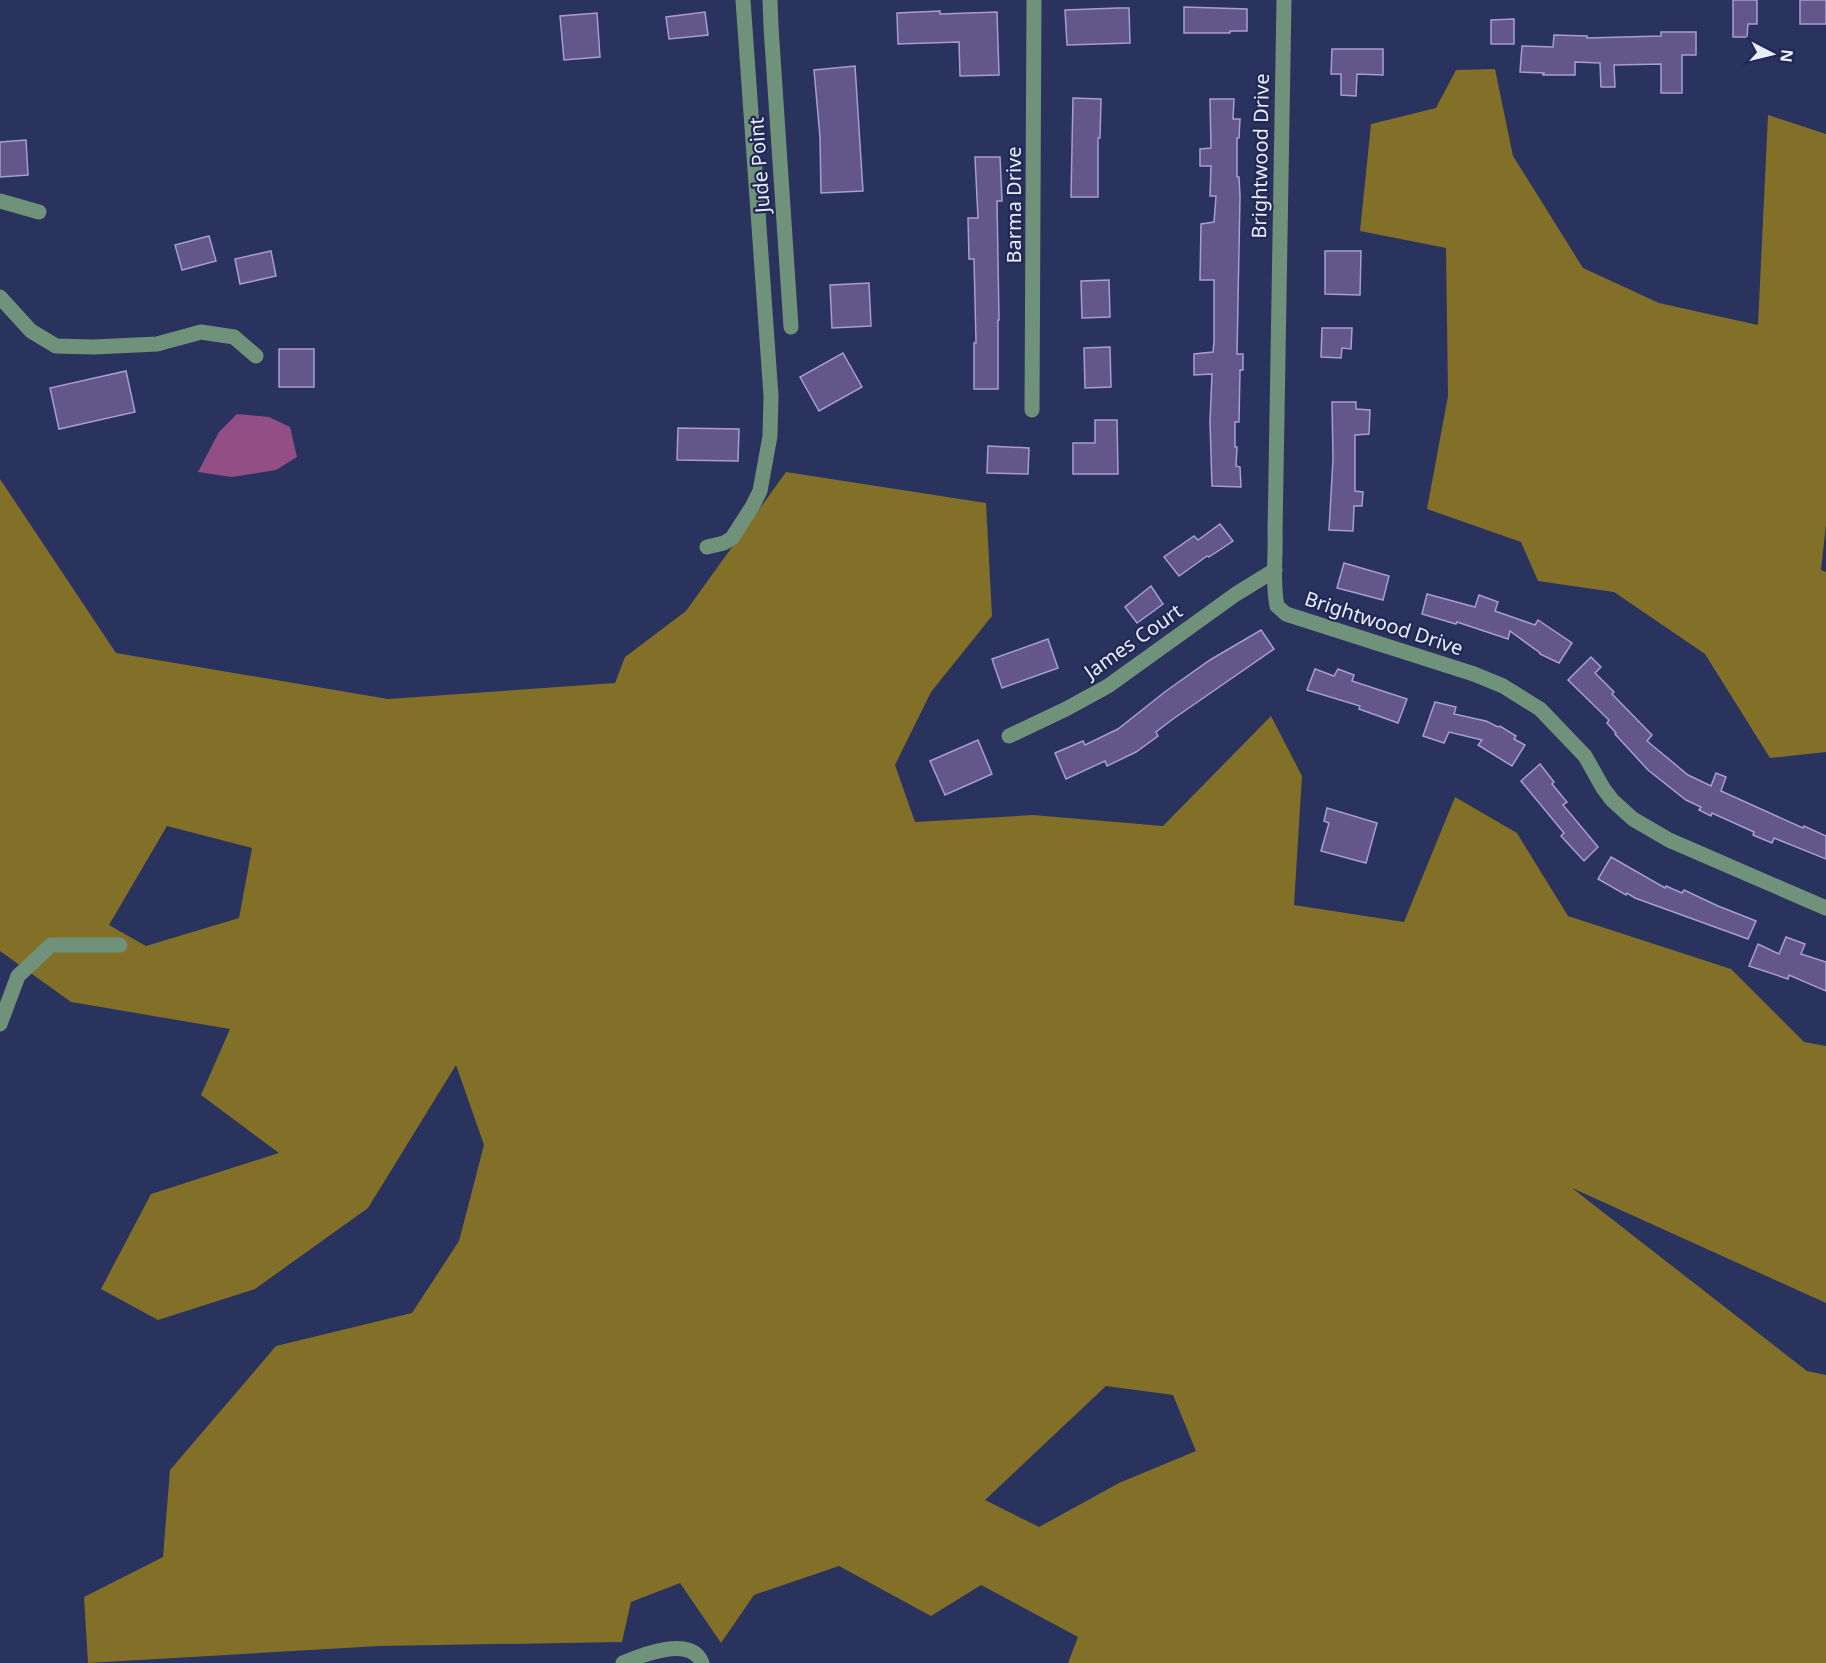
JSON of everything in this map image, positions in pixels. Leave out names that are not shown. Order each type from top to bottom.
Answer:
[{"type":"street","points":[[707,547],[724,543],[732,538],[752,507],[764,478],[770,436],[771,396],[743,0]]},
{"type":"street","name":"Jude Point","points":[[770,0],[791,327]]},
{"type":"street","name":"Barma Drive","points":[[1032,410],[1034,0]]},
{"type":"street","name":"Brightwood Drive","points":[[1284,0],[1274,589],[1277,606],[1286,614],[1474,674],[1503,686],[1540,709],[1563,732],[1585,756],[1612,800],[1633,819],[1669,840],[1826,908]]},
{"type":"street","points":[[0,201],[39,212]]},
{"type":"street","points":[[0,297],[31,331],[56,346],[157,344],[201,332],[234,337],[256,356]]},
{"type":"street","name":"James Court","points":[[1009,736],[1108,686],[1236,594],[1275,570]]},
{"type":"street","points":[[0,1024],[18,976],[51,945],[120,945]]},
{"type":"street","points":[[623,1663],[653,1652],[675,1649],[693,1651],[702,1663]]},
{"type":"shaded area","points":[[1495,69],[1513,156],[1583,268],[1659,303],[1758,325],[1768,115],[1826,134],[1826,525],[1821,570],[1826,572],[1826,752],[1770,758],[1705,654],[1614,592],[1538,581],[1521,542],[1427,509],[1448,396],[1446,248],[1360,231],[1371,124],[1436,108],[1456,70]]},
{"type":"shaded area","points":[[237,414],[269,417],[290,427],[297,457],[276,470],[232,477],[198,472],[219,432]]},
{"type":"shaded area","points":[[786,472],[986,503],[992,616],[931,692],[895,765],[915,822],[1033,815],[1163,826],[1271,716],[1302,776],[1294,905],[1404,922],[1455,797],[1517,833],[1568,916],[1731,969],[1804,1042],[1826,1046],[1826,1303],[1572,1188],[1807,1371],[1826,1375],[1826,1663],[1068,1663],[1078,1637],[981,1585],[931,1616],[839,1566],[754,1595],[721,1643],[680,1583],[631,1602],[622,1642],[379,1646],[88,1663],[84,1597],[163,1557],[170,1470],[276,1346],[412,1313],[459,1241],[484,1145],[456,1065],[368,1208],[255,1289],[158,1320],[101,1289],[151,1194],[279,1153],[201,1095],[230,1029],[71,1002],[0,951],[0,479],[116,653],[388,699],[615,683],[625,657],[686,611]],"holes":[[[167,826],[252,848],[239,918],[146,946],[109,925]],[[1106,1386],[1173,1395],[1196,1451],[1119,1483],[1039,1527],[985,1500]]]},
{"type":"building","points":[[1733,0],[1757,0],[1757,24],[1748,24],[1747,37],[1733,37]]},
{"type":"building","points":[[1800,0],[1826,0],[1826,24],[1800,24]]},
{"type":"building","points":[[1184,7],[1247,9],[1247,31],[1184,33]]},
{"type":"building","points":[[1129,8],[1130,43],[1067,45],[1065,10]]},
{"type":"building","points":[[940,11],[940,14],[997,12],[999,75],[960,76],[959,42],[898,44],[897,13]]},
{"type":"building","points":[[705,12],[708,35],[669,39],[666,17]]},
{"type":"building","points":[[597,13],[600,57],[564,60],[560,16]]},
{"type":"building","points":[[1514,19],[1514,44],[1491,44],[1491,20]]},
{"type":"building","points":[[1661,32],[1696,32],[1696,55],[1682,55],[1682,93],[1661,93],[1661,64],[1614,65],[1615,87],[1601,87],[1600,63],[1575,62],[1575,75],[1520,72],[1522,46],[1553,47],[1554,35],[1587,36],[1587,38],[1661,36]]},
{"type":"building","points":[[1332,49],[1383,49],[1383,75],[1357,74],[1356,96],[1341,95],[1341,74],[1331,74]]},
{"type":"building","points":[[855,66],[863,191],[821,193],[820,137],[814,70]]},
{"type":"building","points":[[1073,98],[1101,99],[1100,138],[1098,138],[1098,197],[1071,197]]},
{"type":"building","points":[[1210,99],[1234,99],[1233,119],[1240,119],[1239,138],[1237,138],[1237,177],[1239,177],[1240,196],[1237,354],[1243,354],[1243,370],[1240,370],[1239,422],[1235,422],[1235,447],[1237,447],[1236,466],[1240,467],[1241,487],[1212,486],[1210,422],[1212,374],[1194,375],[1194,354],[1213,352],[1214,342],[1214,280],[1200,280],[1201,224],[1214,222],[1216,196],[1210,196],[1211,166],[1200,166],[1200,149],[1211,148]]},
{"type":"building","points":[[26,140],[28,175],[0,177],[0,142]]},
{"type":"building","points":[[975,157],[1000,157],[1002,201],[997,201],[998,389],[974,389],[974,343],[976,343],[974,259],[969,259],[968,218],[978,218]]},
{"type":"building","points":[[209,236],[216,261],[182,270],[175,245]]},
{"type":"building","points":[[271,251],[276,276],[240,284],[235,259]]},
{"type":"building","points":[[1325,251],[1361,251],[1360,295],[1325,294]]},
{"type":"building","points":[[1109,280],[1110,317],[1082,318],[1081,281]]},
{"type":"building","points":[[869,283],[871,326],[832,328],[830,285]]},
{"type":"building","points":[[1322,328],[1352,328],[1351,349],[1342,348],[1341,358],[1321,357]]},
{"type":"building","points":[[1110,347],[1111,387],[1085,388],[1084,348]]},
{"type":"building","points":[[279,349],[314,349],[314,387],[279,387]]},
{"type":"building","points":[[843,353],[862,387],[819,411],[800,377]]},
{"type":"building","points":[[126,371],[135,412],[59,429],[50,388]]},
{"type":"building","points":[[1332,402],[1356,402],[1356,409],[1370,410],[1369,434],[1355,435],[1355,491],[1363,492],[1362,506],[1354,506],[1353,531],[1329,530],[1333,459]]},
{"type":"building","points":[[1095,420],[1117,420],[1118,474],[1073,474],[1073,443],[1095,443]]},
{"type":"building","points":[[678,428],[739,429],[738,461],[677,460]]},
{"type":"building","points":[[988,446],[1029,448],[1028,474],[987,473]]},
{"type":"building","points":[[1220,524],[1233,541],[1179,576],[1164,557],[1194,536],[1198,540]]},
{"type":"building","points":[[1344,563],[1389,576],[1383,600],[1337,588]]},
{"type":"building","points":[[1151,586],[1163,604],[1137,623],[1125,607]]},
{"type":"building","points":[[1427,594],[1475,607],[1479,595],[1498,602],[1495,611],[1535,625],[1538,620],[1572,643],[1559,663],[1540,654],[1510,631],[1508,639],[1457,622],[1456,624],[1422,614]]},
{"type":"building","points":[[1261,630],[1274,649],[1173,719],[1156,732],[1158,736],[1136,752],[1107,766],[1105,761],[1066,779],[1055,753],[1083,741],[1085,745],[1118,729],[1210,660]]},
{"type":"building","points":[[1048,639],[1058,668],[1002,688],[992,659]]},
{"type":"building","points":[[1591,657],[1601,667],[1595,673],[1652,735],[1647,741],[1688,775],[1711,786],[1716,773],[1726,777],[1721,791],[1826,836],[1826,859],[1774,838],[1772,843],[1712,813],[1711,816],[1699,810],[1701,807],[1686,800],[1648,770],[1615,734],[1607,723],[1609,720],[1568,680]]},
{"type":"building","points":[[1315,669],[1334,676],[1338,669],[1354,675],[1352,681],[1407,699],[1398,723],[1359,709],[1360,706],[1307,690]]},
{"type":"building","points":[[1435,702],[1456,707],[1454,714],[1486,721],[1516,736],[1514,739],[1525,745],[1512,766],[1478,745],[1482,740],[1449,732],[1444,743],[1423,736]]},
{"type":"building","points":[[978,740],[992,774],[945,795],[930,761]]},
{"type":"building","points":[[1540,764],[1554,782],[1552,784],[1567,802],[1563,805],[1598,847],[1584,861],[1561,836],[1564,833],[1521,781]]},
{"type":"building","points":[[1327,808],[1377,823],[1366,863],[1321,851],[1329,823],[1324,821]]},
{"type":"building","points":[[1611,857],[1665,888],[1666,886],[1682,893],[1684,890],[1756,921],[1748,939],[1635,898],[1627,893],[1626,895],[1598,879]]},
{"type":"building","points":[[1786,937],[1805,944],[1801,954],[1826,962],[1826,991],[1789,975],[1788,979],[1749,966],[1758,944],[1779,954]]}]
